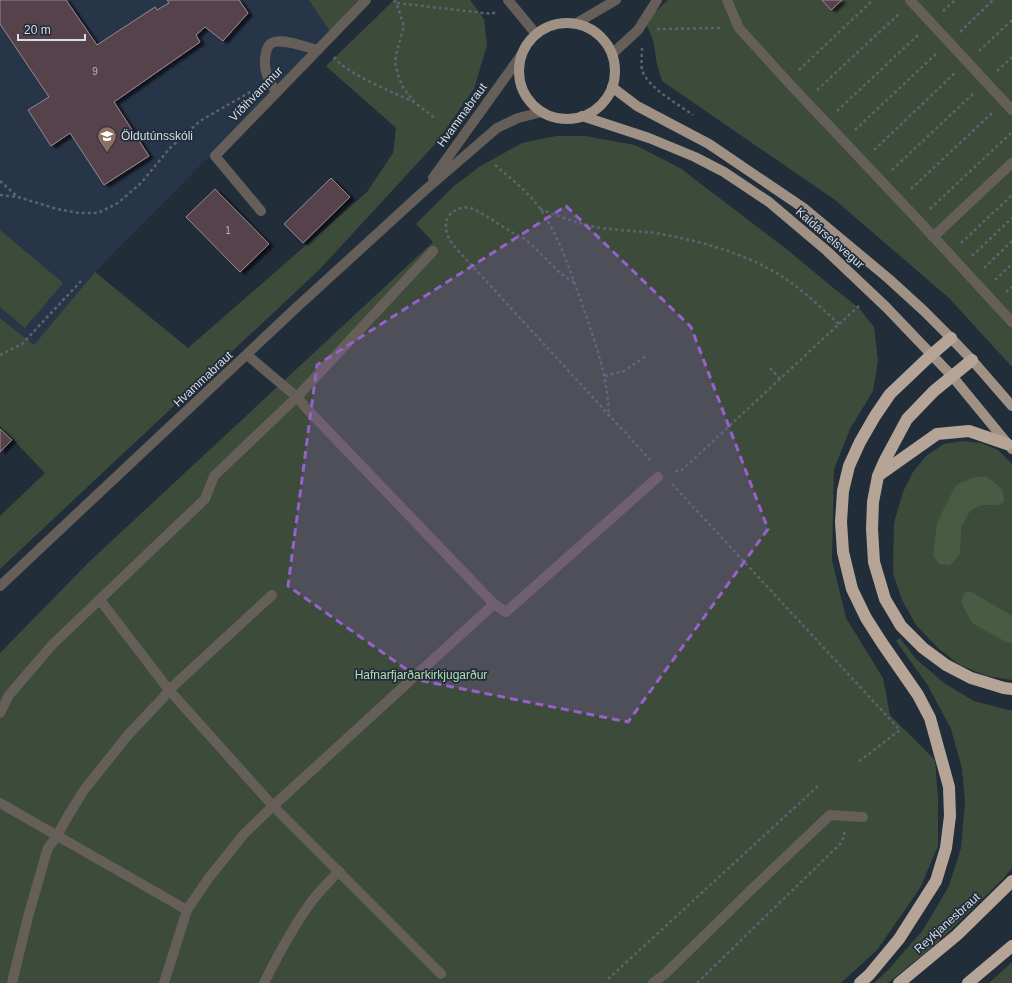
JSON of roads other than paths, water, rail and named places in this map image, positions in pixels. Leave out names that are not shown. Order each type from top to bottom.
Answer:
[{"type":"highway","points":[[860,983],[869,975],[899,939],[936,881],[946,848],[950,816],[949,787],[930,718],[918,695],[866,618],[852,589],[843,552],[841,522],[842,492],[849,466],[860,442],[890,394],[951,338]]},
{"type":"highway","points":[[972,360],[934,391],[907,419],[885,460],[878,476],[873,502],[872,529],[874,562],[885,599],[901,626],[923,648],[946,665],[971,678],[1012,689]]},
{"type":"highway","points":[[878,476],[937,434],[969,430],[1010,447]]},
{"type":"highway","name":"Reykjanesbraut","points":[[899,983],[957,935],[1012,881]]},
{"type":"highway","points":[[968,983],[1012,946]]},
{"type":"main road","points":[[562,23],[576,24],[589,28],[602,39],[612,54],[615,70],[612,88],[600,105],[582,116],[568,119],[555,117],[542,112],[532,103],[524,92],[520,79],[519,66],[522,54],[528,43],[536,34],[548,26],[562,23]]},
{"type":"main road","name":"Kaldárselsvegur","points":[[612,88],[637,106],[709,144],[805,209],[889,279],[951,338],[1012,406]]},
{"type":"main road","name":"Kaldárselsvegur","points":[[582,116],[649,138],[695,157],[724,172],[769,202],[827,251],[886,307],[952,376],[1010,447]]},
{"type":"street","name":"Víðihvammur","points":[[261,211],[215,156],[366,0]]},
{"type":"street","points":[[576,24],[616,0]]},
{"type":"street","points":[[612,54],[638,30],[657,0]]},
{"type":"street","points":[[727,0],[739,28],[787,82],[1012,322]]},
{"type":"street","points":[[509,1],[536,34]]},
{"type":"street","points":[[911,1],[1012,110]]},
{"type":"street","points":[[276,92],[270,81],[265,66],[266,54],[269,45],[275,42],[289,42],[317,50]]},
{"type":"street","name":"Hvammabraut","points":[[424,191],[522,54]]},
{"type":"street","name":"Hvammabraut","points":[[0,586],[248,355],[297,307],[424,191],[497,128],[518,118],[542,112]]},
{"type":"street","points":[[933,237],[1012,163]]},
{"type":"street","points":[[0,713],[9,695],[53,644],[205,499],[214,476],[297,397],[433,251]]},
{"type":"street","points":[[248,355],[297,397],[311,414],[494,604],[506,612],[658,477]]},
{"type":"street","points":[[12,983],[28,916],[48,848],[57,836],[84,790],[128,735],[162,699],[168,690],[272,595]]},
{"type":"street","points":[[100,600],[168,690],[273,806],[441,974]]},
{"type":"street","points":[[164,983],[187,910],[208,878],[244,834],[494,604]]},
{"type":"street","points":[[0,803],[187,910]]},
{"type":"street","points":[[653,983],[665,974],[830,815],[863,817]]},
{"type":"street","points":[[264,983],[278,954],[312,901],[339,871]]},
{"type":"place","name":"Öldutúnsskóli","points":[[107,153]]},
{"type":"park label","name":"Hafnarfjarðarkirkjugarður","points":[[421,675]]}]
